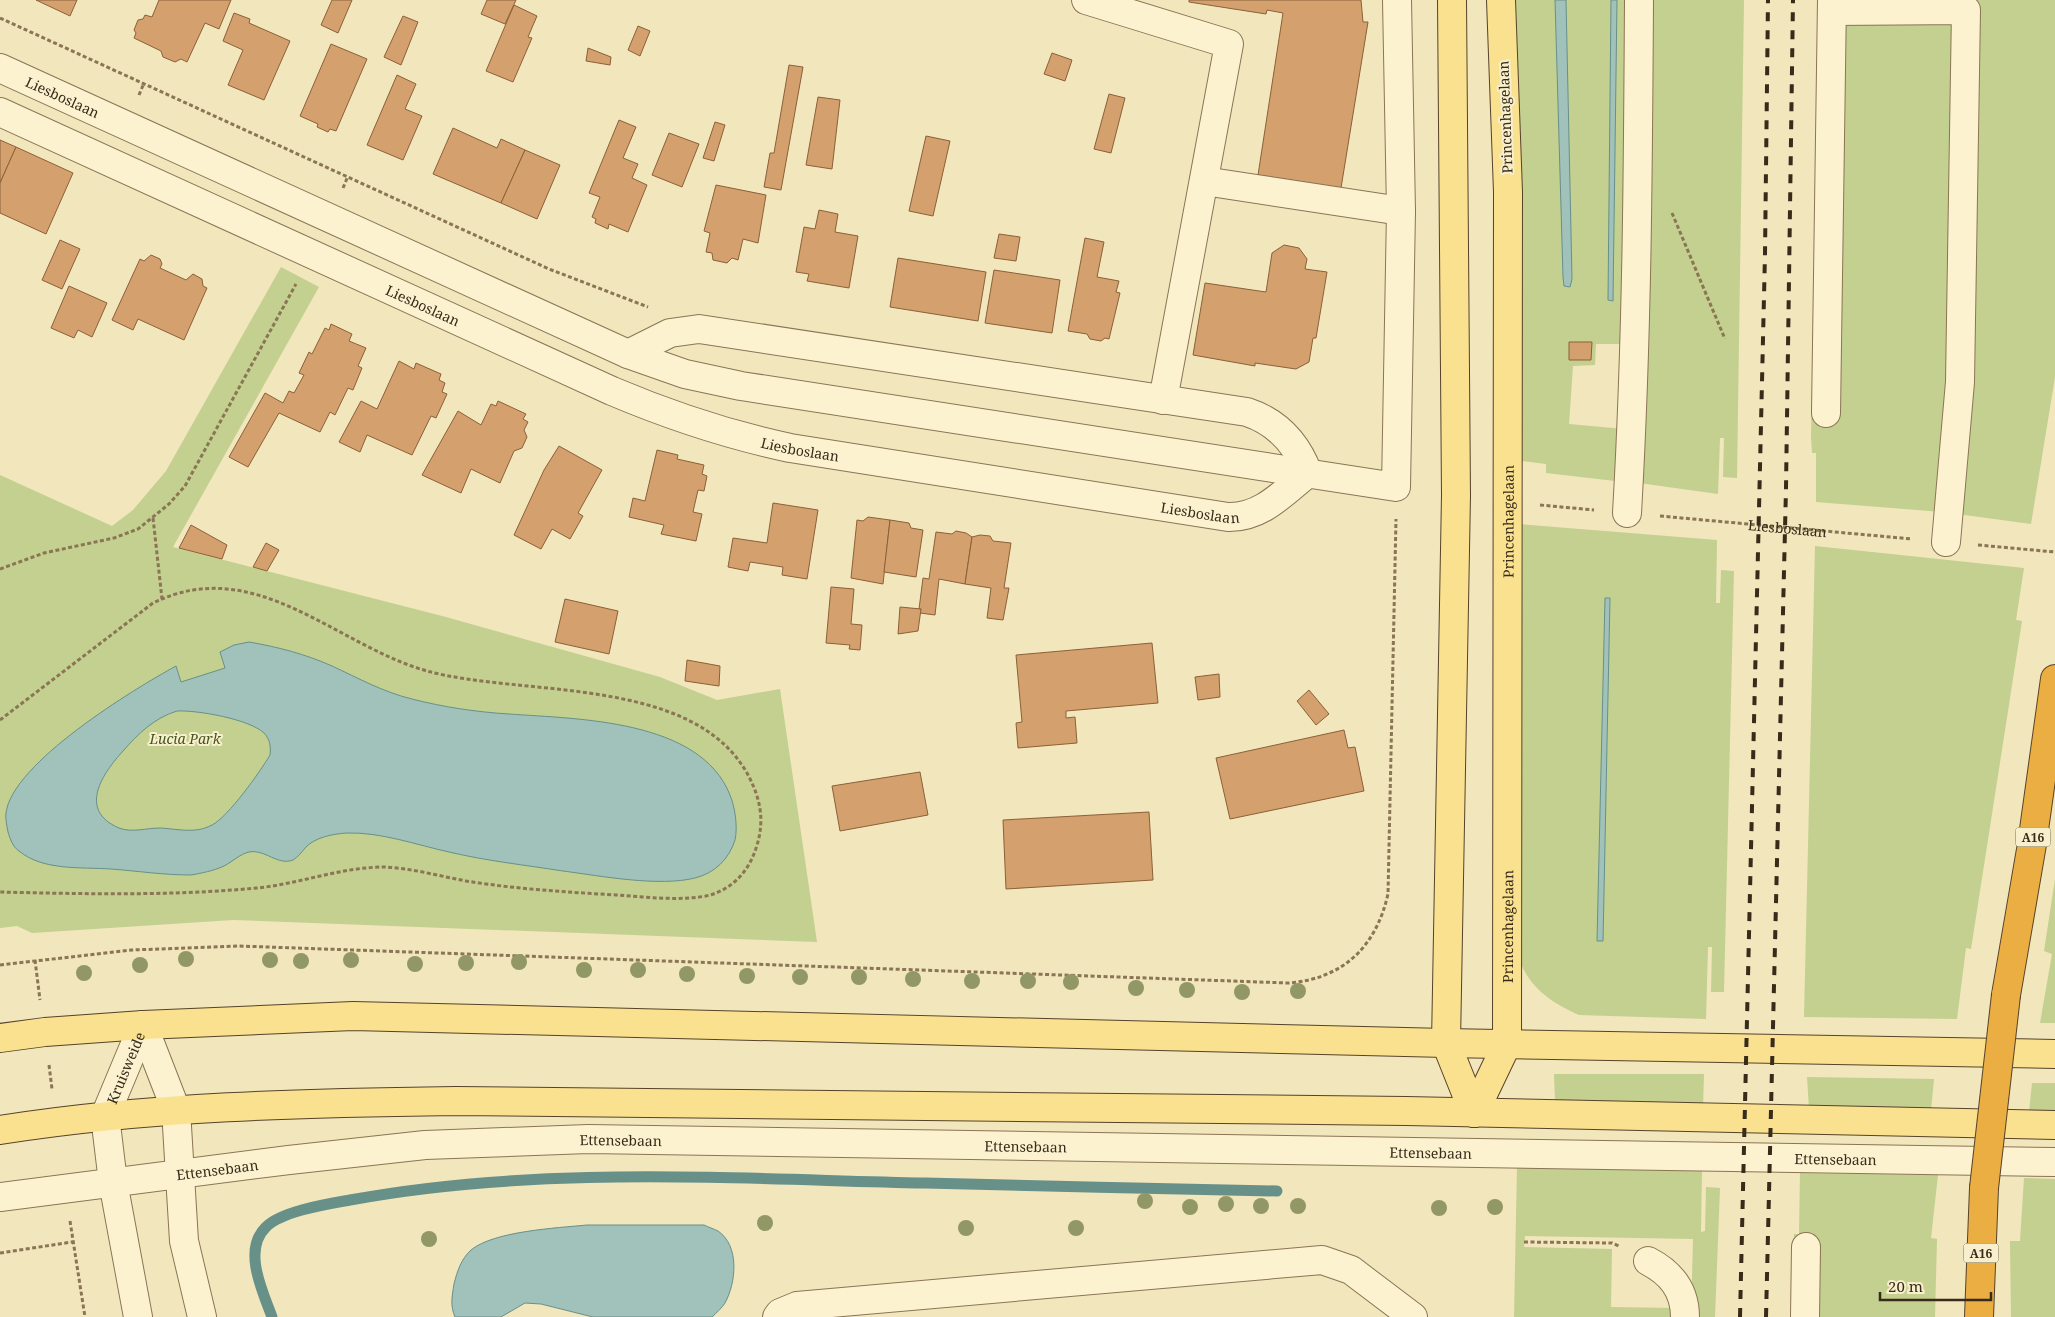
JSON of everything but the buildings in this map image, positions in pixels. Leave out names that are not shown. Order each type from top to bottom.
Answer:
[{"type":"highway","name":"A16","points":[[1979,1317],[1984,1188],[2006,995],[2032,844],[2055,679]]},
{"type":"main road","points":[[1452,0],[1456,495],[1446,1043],[1474,1113]]},
{"type":"main road","name":"Princenhagelaan","points":[[1501,0],[1508,192],[1506,1044]]},
{"type":"main road","points":[[0,1038],[45,1032],[143,1025],[353,1016],[1446,1043],[2055,1054]]},
{"type":"main road","points":[[1474,1113],[1506,1044]]},
{"type":"main road","points":[[0,1130],[105,1116],[176,1110],[335,1102],[475,1101],[1474,1113],[2055,1125]]},
{"type":"street","points":[[1086,0],[1229,44],[1163,400]]},
{"type":"street","points":[[1396,0],[1401,211],[1396,487]]},
{"type":"street","points":[[1627,513],[1632,432],[1639,169],[1639,0]]},
{"type":"street","points":[[1826,413],[1832,6],[1966,10],[1960,382],[1946,542]]},
{"type":"street","name":"Liesboslaan","points":[[0,68],[628,354],[685,374],[740,386],[1396,487]]},
{"type":"street","name":"Liesboslaan","points":[[0,112],[650,407],[688,421],[759,441],[1240,518],[1257,512],[1308,473]]},
{"type":"street","points":[[109,162],[126,125]]},
{"type":"street","points":[[1204,181],[1401,211]]},
{"type":"street","points":[[312,254],[329,218]]},
{"type":"street","points":[[628,354],[670,333],[699,328],[1247,412],[1262,417],[1278,428],[1302,458],[1308,473]]},
{"type":"street","name":"Kruisweide","points":[[143,1025],[176,1110],[184,1240],[202,1317]]},
{"type":"street","name":"Kruisweide","points":[[138,1317],[113,1182],[105,1116],[143,1025]]},
{"type":"street","name":"Ettensebaan","points":[[0,1197],[425,1145],[588,1139],[2055,1162]]},
{"type":"street","points":[[1805,1317],[1806,1247]]},
{"type":"street","points":[[777,1317],[780,1313],[797,1306],[1322,1260],[1351,1270],[1413,1317]]},
{"type":"street","points":[[1648,1261],[1664,1269],[1674,1279],[1681,1293],[1684,1317]]},
{"type":"path","points":[[0,18],[549,269],[699,328]]},
{"type":"path","points":[[1671,211],[1726,339]]},
{"type":"path","points":[[0,569],[44,553],[114,538],[138,528],[153,518],[185,486],[312,254]]},
{"type":"path","points":[[0,965],[132,950],[239,946],[1288,983],[1310,982],[1332,973],[1367,945],[1384,912],[1389,875],[1396,487]]},
{"type":"path","name":"Liesboslaan","points":[[1534,504],[2055,552]]},
{"type":"path","points":[[153,518],[162,599]]},
{"type":"path","points":[[0,720],[61,671],[162,599],[185,590],[231,590],[255,594],[304,611],[390,657],[422,669],[472,681],[580,691],[647,705],[675,715],[708,731],[726,744],[739,760],[758,794],[762,813],[757,847],[741,877],[728,888],[710,895],[690,898],[575,893],[516,888],[384,867],[357,870],[289,884],[241,889],[155,892],[0,892]]},
{"type":"path","points":[[0,1253],[72,1242],[85,1317]]},
{"type":"path","points":[[1524,1242],[1604,1243]]},
{"type":"green space","points":[[1511,0],[1633,0],[1624,344],[1596,344],[1595,365],[1573,366],[1569,424],[1624,429],[1615,481],[1546,473],[1546,464],[1521,461]]},
{"type":"green space","points":[[1647,0],[1744,0],[1737,478],[1723,477],[1724,438],[1720,438],[1718,494],[1639,483]]},
{"type":"green space","points":[[1973,0],[2055,0],[2055,377],[2031,524],[1957,514]]},
{"type":"green space","points":[[1953,21],[1958,124],[1942,512],[1816,502],[1816,453],[1812,453],[1811,436],[1816,200],[1844,27],[1847,24]]},
{"type":"green space","name":"Lucia Park","points":[[281,267],[319,287],[173,547],[446,617],[660,677],[717,700],[780,689],[817,942],[233,920],[32,933],[17,926],[0,928],[0,475],[112,526],[133,510],[166,471]]},
{"type":"green space","points":[[1519,524],[1717,540],[1716,603],[1720,603],[1721,570],[1734,571],[1724,992],[1711,992],[1712,947],[1708,947],[1706,1019],[1579,1015],[1553,1001],[1538,989],[1521,964],[1517,937]]},
{"type":"green space","points":[[1815,546],[2024,568],[2016,620],[2022,621],[1971,949],[1966,948],[1957,1019],[1804,1017]]},
{"type":"green space","points":[[2055,879],[2055,1023],[2040,1023],[2052,954],[2044,951]]},
{"type":"green space","points":[[1554,1074],[1704,1074],[1703,1107],[1555,1100]]},
{"type":"green space","points":[[1807,1077],[1934,1079],[1931,1110],[1809,1109]]},
{"type":"green space","points":[[2032,1083],[2055,1083],[2055,1113],[2029,1112]]},
{"type":"green space","points":[[1517,1167],[1702,1170],[1701,1232],[1705,1231],[1706,1187],[1720,1188],[1715,1317],[1691,1317],[1693,1239],[1525,1236],[1524,1247],[1612,1249],[1611,1307],[1677,1308],[1677,1317],[1514,1317]]},
{"type":"green space","points":[[1800,1173],[1938,1175],[1931,1238],[1937,1239],[1935,1317],[1792,1317],[1794,1234],[1799,1234]]},
{"type":"green space","points":[[2024,1178],[2055,1179],[2055,1317],[2011,1317],[2010,1241],[2020,1241]]},
{"type":"water","points":[[1555,0],[1566,0],[1572,279],[1570,287],[1564,286],[1563,277]]},
{"type":"water","points":[[1611,0],[1617,0],[1613,301],[1608,300]]},
{"type":"water","points":[[1605,598],[1610,598],[1603,941],[1597,941]]},
{"type":"water","points":[[249,642],[291,651],[322,662],[391,693],[412,699],[484,712],[601,722],[634,728],[665,737],[692,751],[715,770],[730,795],[733,805],[736,817],[735,840],[725,859],[709,873],[695,878],[665,881],[612,878],[492,860],[360,833],[336,834],[314,841],[293,860],[282,861],[261,853],[249,852],[242,854],[220,868],[191,875],[63,867],[39,862],[17,849],[12,843],[8,832],[6,813],[13,793],[29,772],[51,751],[105,709],[176,666],[181,682],[225,668],[220,652],[234,645]],"holes":[[[177,711],[235,720],[257,728],[264,733],[270,743],[270,755],[251,783],[235,804],[219,820],[206,828],[187,830],[160,828],[129,830],[119,828],[106,820],[99,811],[97,802],[98,791],[102,780],[115,760],[147,727],[169,714]]]},
{"type":"water","points":[[587,1225],[704,1225],[718,1231],[730,1246],[734,1265],[732,1285],[725,1303],[712,1317],[593,1317],[541,1304],[525,1303],[501,1317],[455,1317],[452,1305],[454,1284],[462,1262],[471,1250],[495,1238],[543,1229]]},
{"type":"waterway","points":[[272,1317],[260,1284],[255,1259],[259,1236],[266,1227],[273,1221],[306,1209],[421,1189],[565,1178],[709,1177],[1277,1191]]},
{"type":"railway","points":[[1740,1317],[1765,254],[1768,0]]},
{"type":"railway","points":[[1766,1317],[1786,488],[1793,0]]}]
